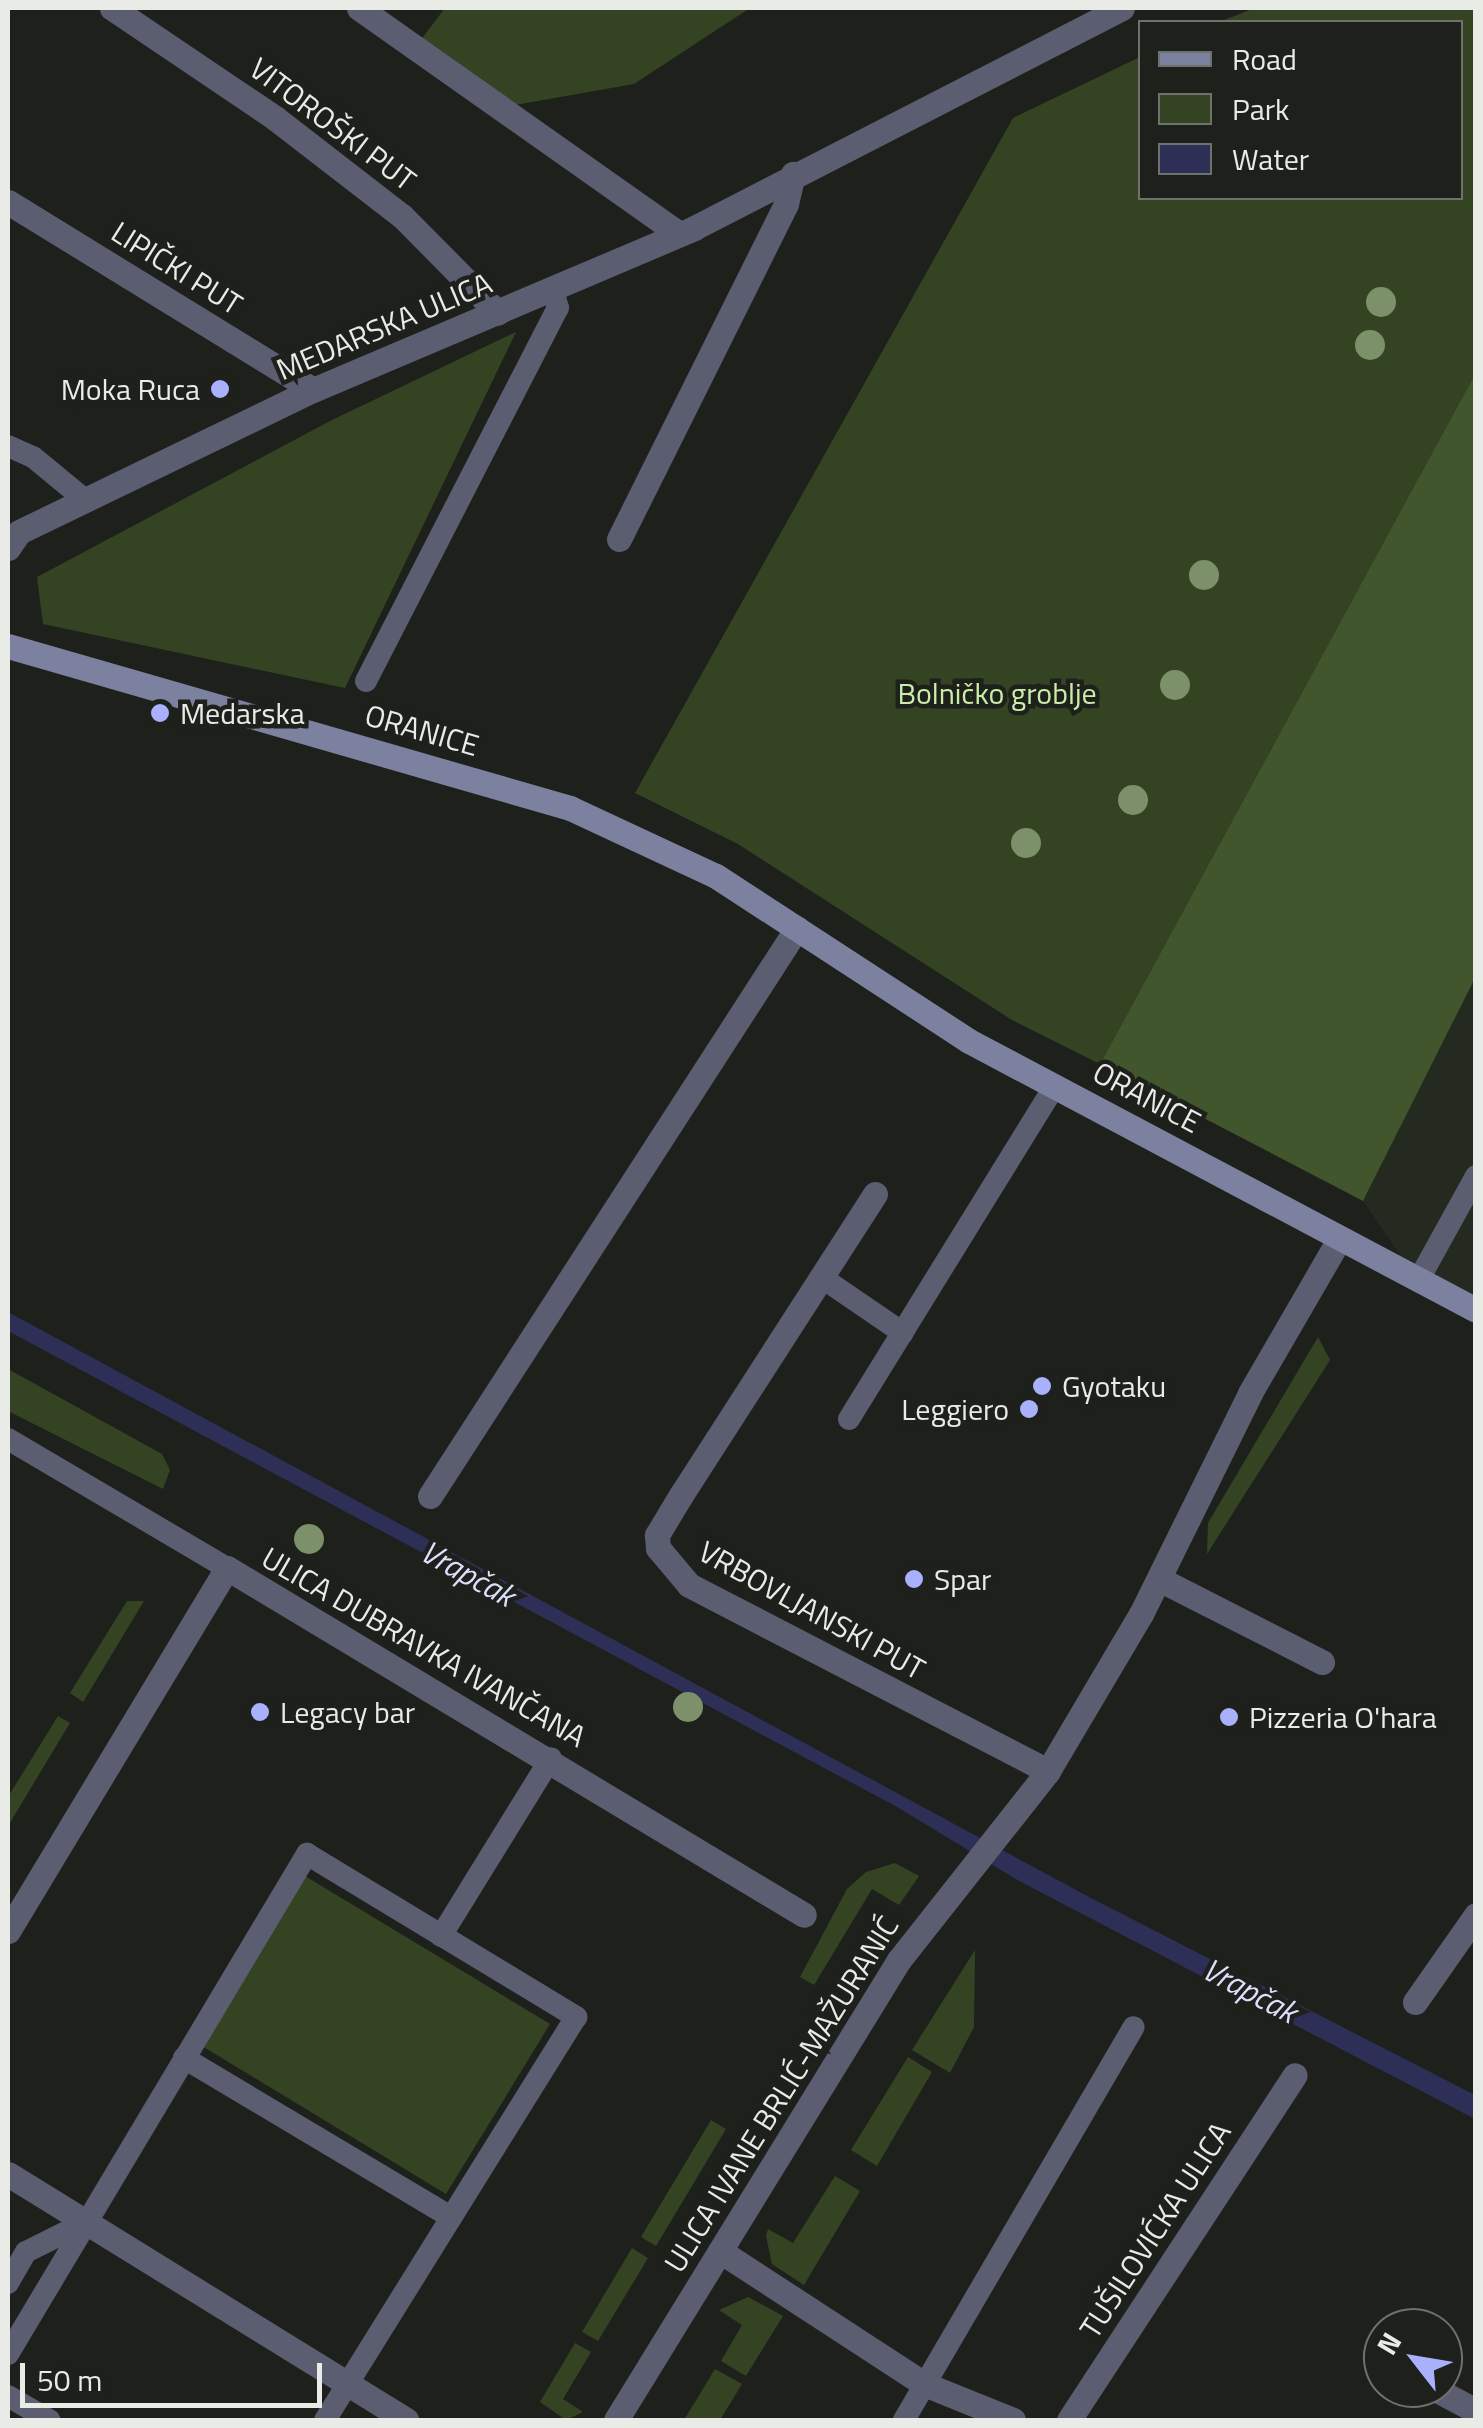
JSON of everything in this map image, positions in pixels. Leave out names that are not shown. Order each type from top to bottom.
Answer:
[{"type":"main road","name":"ORANICE","points":[[8,646],[570,808],[716,876],[921,1012],[1476,1310]]},
{"type":"street","name":"VITOROŠKI PUT","points":[[112,8],[275,118],[402,216],[498,313]]},
{"type":"street","points":[[358,8],[678,232]]},
{"type":"street","name":"MEDARSKA ULICA","points":[[8,548],[20,532],[84,499],[312,390],[553,291],[678,232],[1122,8]]},
{"type":"street","points":[[620,540],[786,204],[793,174]]},
{"type":"street","name":"LIPIČKI PUT","points":[[8,202],[312,390]]},
{"type":"street","points":[[430,1496],[797,928]]},
{"type":"street","name":"VRBOVLJANSKI PUT","points":[[874,1194],[680,1495],[657,1535],[658,1548],[689,1585],[1048,1771]]},
{"type":"street","name":"ULICA IVANE BRLIĆ-MAŽURANIĆ","points":[[616,2420],[899,1960],[1048,1771],[1159,1579],[1250,1393],[1340,1238]]},
{"type":"street","points":[[8,1932],[226,1568]]},
{"type":"street","name":"ULICA DUBRAVKA IVANČANA","points":[[226,1568],[550,1758],[804,1915]]},
{"type":"street","points":[[1159,1579],[1322,1662]]},
{"type":"street","points":[[1415,2002],[1476,1915]]},
{"type":"street","name":"TUŠILOVIĆKA ULICA","points":[[1069,2420],[1295,2074]]},
{"type":"street","points":[[8,2174],[406,2420]]},
{"type":"street","points":[[720,2251],[924,2384],[1013,2420]]},
{"type":"lane","points":[[366,681],[550,325],[558,308],[553,291]]},
{"type":"lane","points":[[8,446],[33,457],[84,499]]},
{"type":"lane","points":[[850,1420],[1055,1086]]},
{"type":"lane","points":[[1418,1281],[1476,1176]]},
{"type":"lane","points":[[821,1277],[903,1332]]},
{"type":"lane","name":"ULICA DUBRAVKA IVANČANA","points":[[8,1439],[226,1568]]},
{"type":"lane","points":[[442,1936],[550,1758]]},
{"type":"lane","points":[[8,2354],[307,1854],[576,2017],[325,2420]]},
{"type":"lane","points":[[904,2420],[1134,2027]]},
{"type":"lane","points":[[184,2058],[451,2218]]},
{"type":"lane","points":[[8,2284],[26,2252],[86,2222]]},
{"type":"lane","points":[[8,2396],[49,2420]]},
{"type":"shaded area","points":[[1475,978],[1475,1310],[1418,1281],[1363,1201]]},
{"type":"green space","points":[[445,8],[750,8],[634,84],[515,105],[420,41]]},
{"type":"green space","name":"Bolničko groblje","points":[[1255,8],[1475,8],[1475,374],[1100,1064],[1012,1020],[738,844],[635,793],[1013,118],[1138,58],[1138,200],[1463,200],[1463,20],[1224,20]]},
{"type":"green space","points":[[516,332],[345,688],[43,624],[37,577],[332,420]]},
{"type":"green space","points":[[1475,374],[1475,978],[1363,1201],[1100,1064]]},
{"type":"green space","points":[[1318,1337],[1330,1360],[1207,1554],[1208,1523]]},
{"type":"green space","points":[[8,1369],[162,1454],[170,1470],[163,1489],[8,1411]]},
{"type":"green space","points":[[127,1601],[144,1601],[83,1702],[70,1693]]},
{"type":"green space","points":[[58,1716],[70,1723],[8,1826],[8,1797]]},
{"type":"green space","points":[[895,1863],[919,1876],[899,1905],[872,1889],[814,1985],[800,1977],[847,1889],[866,1872]]},
{"type":"green space","points":[[305,1876],[550,2024],[446,2194],[202,2046]]},
{"type":"green space","points":[[975,1950],[974,2027],[950,2073],[912,2050]]},
{"type":"green space","points":[[908,2057],[932,2072],[877,2166],[851,2150]]},
{"type":"green space","points":[[711,2120],[726,2129],[656,2246],[641,2237]]},
{"type":"green space","points":[[835,2176],[860,2191],[804,2285],[772,2264],[766,2236],[768,2229],[793,2243]]},
{"type":"green space","points":[[632,2248],[648,2258],[598,2341],[582,2332]]},
{"type":"green space","points":[[748,2297],[783,2316],[746,2376],[721,2361],[742,2325],[719,2310]]},
{"type":"green space","points":[[575,2343],[591,2352],[563,2399],[583,2412],[566,2420],[540,2402]]},
{"type":"green space","points":[[715,2369],[742,2384],[720,2420],[684,2420]]},
{"type":"water","name":"Vrapčak","points":[[8,1312],[1091,1898],[1475,2095],[1475,2119],[1021,1882],[897,1807],[8,1331]]},
{"type":"place","name":"Moka Ruca","points":[[220,389]]},
{"type":"place","name":"Medarska","points":[[160,713]]},
{"type":"place","name":"Gyotaku","points":[[1042,1386]]},
{"type":"place","name":"Leggiero","points":[[1029,1409]]},
{"type":"place","name":"Spar","points":[[914,1579]]},
{"type":"place","name":"Legacy bar","points":[[260,1712]]},
{"type":"place","name":"Pizzeria O'hara","points":[[1229,1717]]}]
